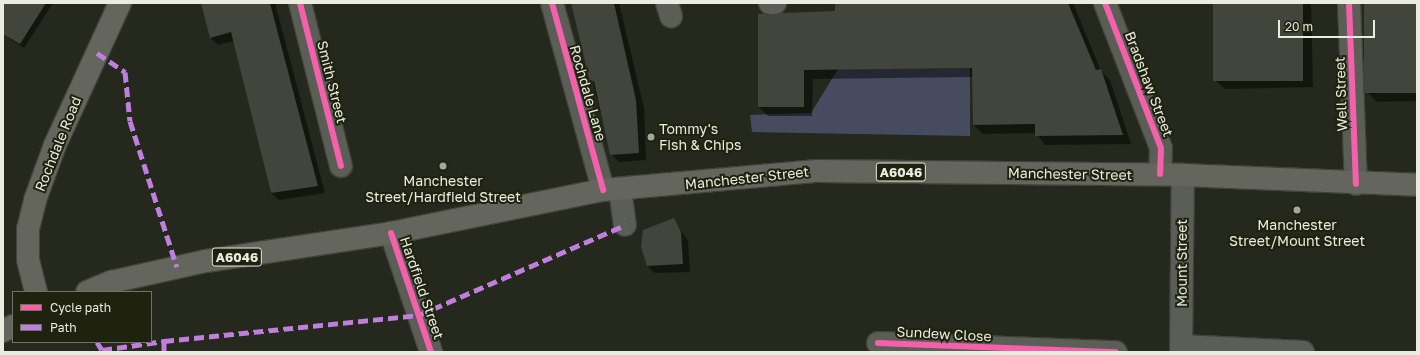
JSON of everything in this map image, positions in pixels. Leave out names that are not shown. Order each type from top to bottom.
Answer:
[{"type":"main road","name":"Rochdale Road","points":[[36,291],[28,259],[28,229],[35,200],[55,145],[120,3]]},
{"type":"main road","name":"Manchester Street","points":[[90,291],[112,282],[206,262],[391,233],[612,190],[817,171],[1160,174],[1356,184],[1417,185]]},
{"type":"main road","points":[[3,331],[12,326]]},
{"type":"street","name":"Smith Street","points":[[300,3],[341,166]]},
{"type":"street","name":"Rochdale Lane","points":[[552,3],[612,190],[625,225]]},
{"type":"street","points":[[770,3],[775,3]]},
{"type":"street","name":"Bradshaw Street","points":[[1105,3],[1161,148],[1160,174]]},
{"type":"street","name":"Well Street","points":[[1349,3],[1356,184]]},
{"type":"street","name":"Mount Street","points":[[1181,349],[1183,175]]},
{"type":"street","name":"Hardfield Street","points":[[391,233],[431,352]]},
{"type":"street","name":"Sundew Close","points":[[878,343],[1008,350],[1116,352]]},
{"type":"street","points":[[1181,349],[1303,352]]},
{"type":"shaded area","points":[[970,68],[970,136],[752,132],[750,115],[811,113],[838,69]]},
{"type":"building","points":[[3,3],[46,3],[20,44],[3,34]]},
{"type":"building","points":[[201,3],[270,3],[318,186],[271,193],[231,32],[210,38]]},
{"type":"building","points":[[571,3],[614,3],[636,100],[639,153],[610,155],[594,81],[590,82]]},
{"type":"building","points":[[835,3],[1068,3],[1096,70],[1101,69],[1123,135],[1035,136],[1035,124],[973,125],[972,68],[804,70],[804,107],[758,107],[758,14],[835,11]]},
{"type":"building","points":[[1213,3],[1303,3],[1303,81],[1213,81]]},
{"type":"building","points":[[1364,3],[1417,3],[1417,93],[1364,93]]},
{"type":"building","points":[[674,218],[681,232],[683,264],[647,266],[641,247],[643,230]]},
{"type":"marked path","points":[[97,53],[125,72],[130,121],[177,267]]},
{"type":"marked path","points":[[164,341],[419,315],[625,225]]},
{"type":"marked path","points":[[152,343],[164,341],[164,352]]},
{"type":"marked path","points":[[98,343],[102,350],[150,343]]},
{"type":"cycle path","points":[[300,3],[341,166]]},
{"type":"cycle path","points":[[552,3],[603,190]]},
{"type":"cycle path","points":[[1105,3],[1161,148],[1160,174]]},
{"type":"cycle path","points":[[1349,3],[1356,184]]},
{"type":"cycle path","points":[[391,233],[431,352]]},
{"type":"cycle path","points":[[878,343],[1116,352]]},
{"type":"place","name":"Tommy's Fish & Chips","points":[[651,137]]},
{"type":"place","name":"Manchester Street/Hardfield Street","points":[[443,166]]},
{"type":"place","name":"Manchester Street/Mount Street","points":[[1297,210]]}]
